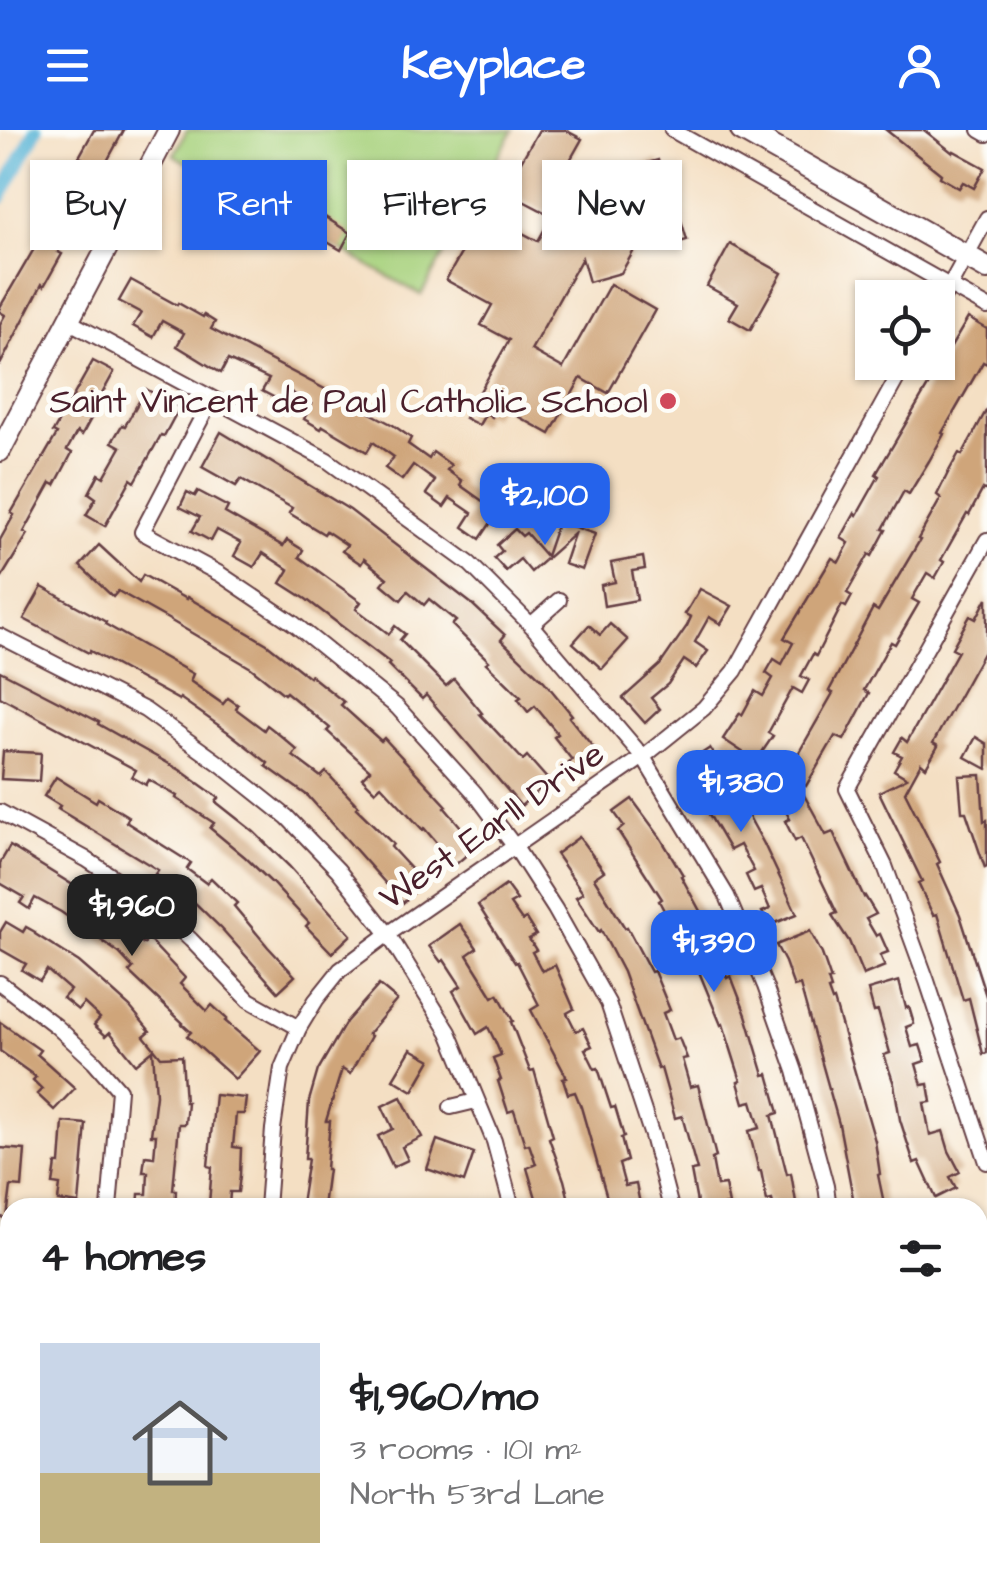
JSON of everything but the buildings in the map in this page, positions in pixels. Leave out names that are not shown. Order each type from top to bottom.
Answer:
[{"type":"main road","points":[[742,130],[987,268]]},
{"type":"street","points":[[0,450],[169,130]]},
{"type":"street","points":[[672,130],[938,280]]},
{"type":"street","points":[[980,130],[987,134]]},
{"type":"street","points":[[952,280],[987,218]]},
{"type":"street","points":[[955,289],[987,307]]},
{"type":"street","points":[[68,321],[327,460],[470,564],[532,625],[643,758],[726,896],[795,1071],[828,1198]]},
{"type":"street","name":"West Earll Drive","points":[[268,1198],[282,1068],[316,1000],[340,970],[643,758],[704,708],[734,671],[896,380]]},
{"type":"street","points":[[212,400],[142,532],[220,574],[293,623],[397,707],[474,792],[515,847],[608,1003],[652,1136],[668,1198]]},
{"type":"street","points":[[987,540],[846,789],[885,866],[987,1162]]},
{"type":"street","points":[[532,625],[559,600]]},
{"type":"street","points":[[0,636],[144,710],[223,766],[300,830],[338,870],[388,934],[448,1032],[494,1142],[509,1198]]},
{"type":"street","points":[[0,812],[86,858],[148,900],[249,1000],[299,1028]]},
{"type":"street","points":[[0,984],[56,1026],[120,1090],[110,1198]]},
{"type":"street","points":[[451,1107],[476,1101]]},
{"type":"green space","points":[[187,130],[513,130],[496,160],[347,160],[347,250],[446,250],[421,295],[327,242],[327,160],[183,160],[174,155]]},
{"type":"waterway","points":[[0,198],[36,130]]},
{"type":"place","name":"Saint Vincent de Paul Catholic School","points":[[668,401]]}]
